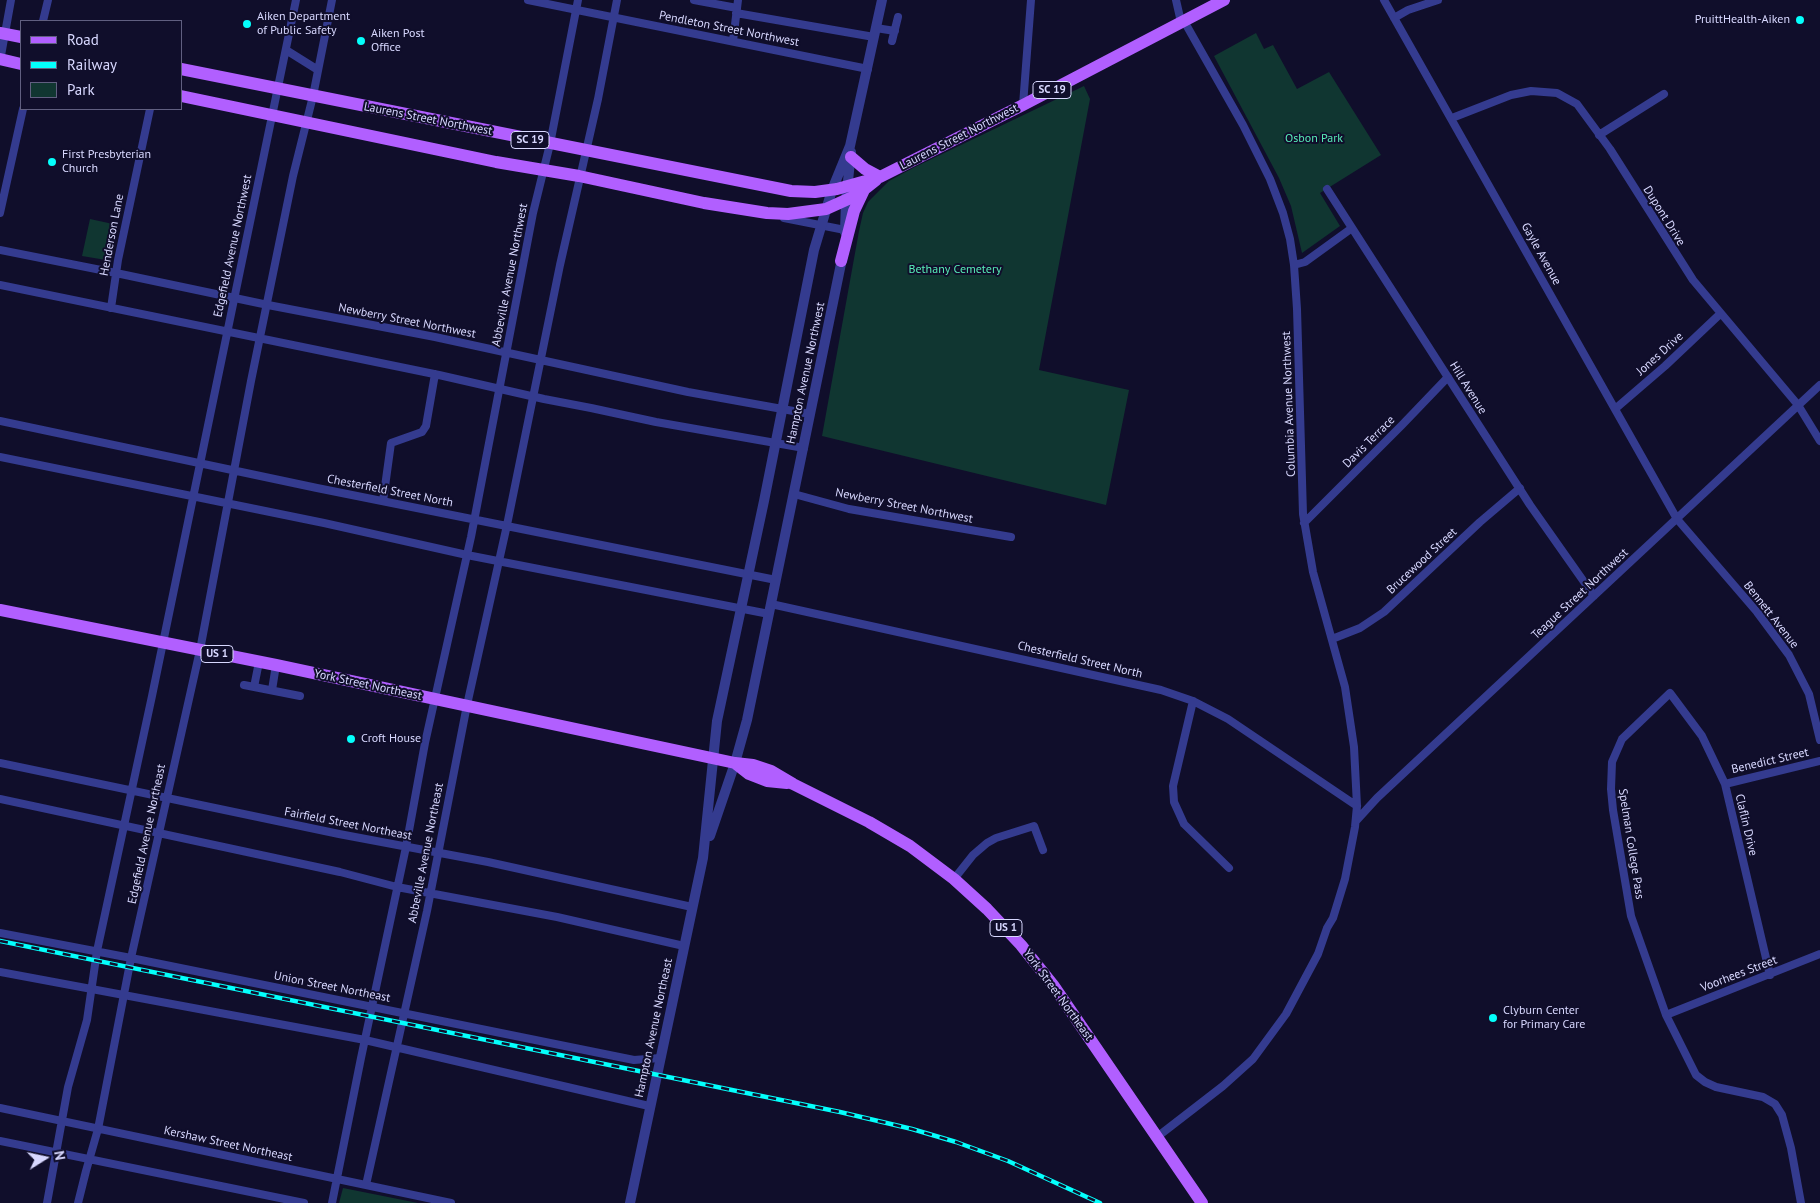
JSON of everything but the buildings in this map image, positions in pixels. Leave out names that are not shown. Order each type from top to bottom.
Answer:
[{"type":"main road","name":"Laurens Street Northwest","points":[[182,96],[496,162],[579,176],[704,203],[767,213],[788,214],[826,209],[857,195],[880,177],[1224,0]]},
{"type":"main road","points":[[2,33],[20,37]]},
{"type":"main road","points":[[0,60],[20,64]]},
{"type":"main road","name":"Laurens Street Northwest","points":[[182,69],[791,191],[832,190],[880,177]]},
{"type":"main road","points":[[851,151],[865,170],[880,177]]},
{"type":"main road","points":[[842,261],[854,211],[865,188]]},
{"type":"main road","points":[[803,212],[808,204],[806,192]]},
{"type":"main road","name":"York Street Northeast","points":[[0,610],[259,662],[713,758],[734,763],[749,774],[767,780],[793,784],[910,846],[954,878],[1004,926],[1037,964],[1202,1203]]},
{"type":"street","points":[[0,60],[2,33],[11,0]]},
{"type":"street","points":[[43,20],[48,0]]},
{"type":"street","name":"Edgefield Avenue Northwest","points":[[193,497],[296,0]]},
{"type":"street","points":[[235,470],[251,381],[293,176],[313,96],[332,0]]},
{"type":"street","name":"Pendleton Street Northwest","points":[[528,0],[868,69]]},
{"type":"street","name":"Abbeville Avenue Northwest","points":[[466,555],[578,0]]},
{"type":"street","points":[[507,526],[540,360],[617,0]]},
{"type":"street","name":"Pendleton Street Northwest","points":[[694,0],[875,33],[894,32]]},
{"type":"street","name":"Hampton Avenue Northwest","points":[[771,604],[842,261],[851,151],[882,0]]},
{"type":"street","points":[[1023,105],[1031,0]]},
{"type":"street","name":"Columbia Avenue Northwest","points":[[1157,1137],[1223,1086],[1253,1059],[1286,1014],[1318,954],[1327,928],[1333,918],[1345,879],[1357,806],[1355,761],[1345,687],[1313,572],[1304,523],[1294,265],[1288,229],[1270,178],[1243,124],[1182,22],[1176,0]]},
{"type":"street","name":"Gayle Avenue","points":[[1384,0],[1677,519]]},
{"type":"street","points":[[1394,18],[1408,10],[1438,0]]},
{"type":"street","points":[[733,41],[737,7]]},
{"type":"street","points":[[892,41],[898,17]]},
{"type":"street","points":[[286,50],[318,70]]},
{"type":"street","name":"Dupont Drive","points":[[1452,118],[1511,95],[1531,91],[1549,91],[1564,96],[1577,104],[1599,134],[1681,264],[1720,314],[1798,405],[1820,441]]},
{"type":"street","points":[[1599,134],[1664,94]]},
{"type":"street","points":[[0,213],[23,110]]},
{"type":"street","name":"Henderson Lane","points":[[111,308],[116,273],[150,110]]},
{"type":"street","name":"Hampton Avenue Northwest","points":[[748,574],[814,250],[832,190],[851,151]]},
{"type":"street","name":"Hill Avenue","points":[[1328,189],[1520,488],[1594,596]]},
{"type":"street","name":"Laurens Street Northwest","points":[[767,213],[845,230]]},
{"type":"street","points":[[1294,265],[1305,262],[1352,228]]},
{"type":"street","name":"Newberry Street Northwest","points":[[0,250],[398,330],[688,392],[810,414]]},
{"type":"street","points":[[0,285],[435,374],[533,397],[686,428],[804,448]]},
{"type":"street","name":"Jones Drive","points":[[1615,409],[1665,366],[1720,314]]},
{"type":"street","points":[[383,501],[391,443],[422,432],[426,426],[435,374]]},
{"type":"street","name":"Davis Terrace","points":[[1304,523],[1448,377]]},
{"type":"street","name":"Teague Street Northwest","points":[[1356,821],[1377,798],[1820,385]]},
{"type":"street","name":"Chesterfield Street North","points":[[0,421],[474,520],[776,580]]},
{"type":"street","points":[[0,457],[414,542],[466,555],[769,614]]},
{"type":"street","name":"Edgefield Avenue Northeast","points":[[78,1203],[98,1129],[131,958],[200,650],[235,470]]},
{"type":"street","name":"Brucewood Street","points":[[1332,639],[1360,628],[1384,612],[1480,522],[1520,488]]},
{"type":"street","name":"Newberry Street Northwest","points":[[794,494],[849,509],[1011,537]]},
{"type":"street","name":"Edgefield Avenue Northeast","points":[[47,1203],[70,1075],[82,1043],[87,1020],[97,951],[193,497]]},
{"type":"street","name":"Bennett Avenue","points":[[1677,519],[1757,612],[1789,654],[1809,694],[1820,740]]},
{"type":"street","name":"Abbeville Avenue Northeast","points":[[366,1185],[430,894],[466,705],[507,526]]},
{"type":"street","name":"Abbeville Avenue Northeast","points":[[332,1203],[466,555]]},
{"type":"street","name":"Hampton Avenue Northeast","points":[[630,1203],[702,858],[717,721],[748,574]]},
{"type":"street","name":"Chesterfield Street North","points":[[771,604],[1161,690],[1193,701],[1228,720],[1357,806]]},
{"type":"street","name":"Hampton Avenue Northeast","points":[[702,858],[747,720],[771,604]]},
{"type":"street","points":[[254,687],[259,662]]},
{"type":"street","points":[[272,690],[276,666]]},
{"type":"street","points":[[244,685],[300,696]]},
{"type":"street","name":"Claflin Drive","points":[[1670,693],[1702,736],[1725,784],[1770,975]]},
{"type":"street","name":"Spelman College Pass","points":[[1670,693],[1622,739],[1612,762],[1610,776],[1613,810],[1631,916],[1666,1015],[1696,1074],[1704,1082],[1716,1087],[1763,1097],[1775,1104],[1782,1115],[1797,1173],[1801,1203]]},
{"type":"street","points":[[1193,701],[1173,786],[1174,802],[1184,824],[1229,868]]},
{"type":"street","name":"Benedict Street","points":[[1725,784],[1820,761]]},
{"type":"street","name":"Fairfield Street Northeast","points":[[0,763],[529,870],[692,907]]},
{"type":"street","points":[[0,799],[160,832],[340,872],[397,887],[557,917],[684,946]]},
{"type":"street","points":[[954,878],[973,855],[987,843],[996,838],[1034,826],[1043,850]]},
{"type":"street","name":"Union Street Northeast","points":[[0,933],[634,1060],[660,1058]]},
{"type":"street","name":"Voorhees Street","points":[[1666,1015],[1820,954]]},
{"type":"street","points":[[0,972],[365,1040],[649,1106]]},
{"type":"street","name":"Kershaw Street Northeast","points":[[0,1108],[451,1203]]},
{"type":"street","points":[[0,1141],[304,1203]]},
{"type":"green space","name":"Osbon Park","points":[[1256,33],[1264,49],[1273,45],[1297,89],[1329,72],[1381,155],[1320,193],[1340,226],[1302,253],[1291,206],[1279,178],[1214,56]]},
{"type":"green space","name":"Bethany Cemetery","points":[[1084,86],[1090,99],[1039,370],[1129,390],[1106,505],[822,436],[859,231],[863,213],[868,202],[889,181],[913,168]]},
{"type":"green space","points":[[90,219],[113,224],[106,260],[82,256]]},
{"type":"green space","points":[[343,1188],[418,1203],[339,1203]]},
{"type":"railway","points":[[0,941],[840,1112],[912,1129],[956,1142],[1008,1161],[1100,1203]]},
{"type":"place","name":"PruittHealth-Aiken","points":[[1800,20]]},
{"type":"place","name":"Aiken Department of Public Safety","points":[[247,24]]},
{"type":"place","name":"Aiken Post Office","points":[[361,41]]},
{"type":"place","name":"First Presbyterian Church","points":[[52,162]]},
{"type":"place","name":"Croft House","points":[[351,739]]},
{"type":"place","name":"Clyburn Center for Primary Care","points":[[1493,1018]]}]
